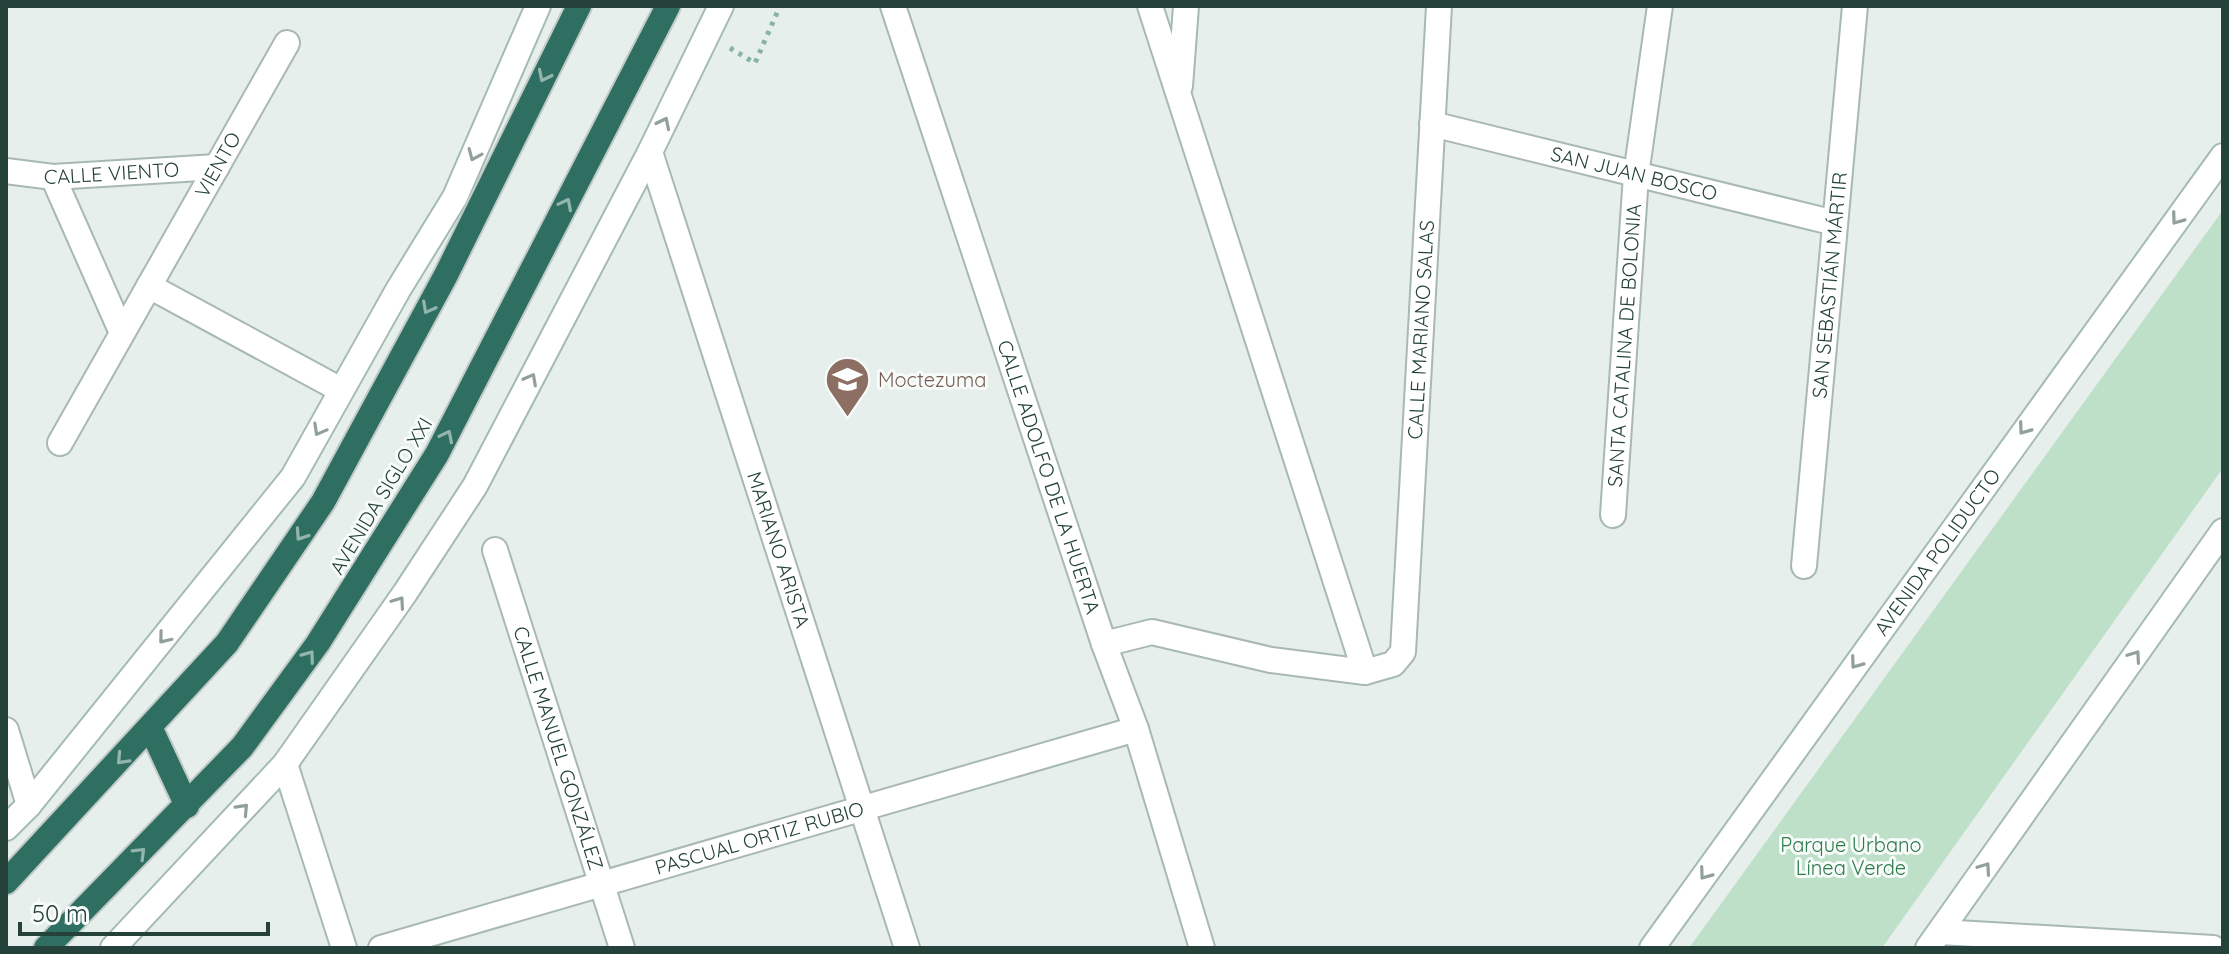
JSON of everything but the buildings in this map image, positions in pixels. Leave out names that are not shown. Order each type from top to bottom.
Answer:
[{"type":"highway","points":[[6,882],[151,729],[227,643],[323,502],[446,275],[579,6]]},
{"type":"highway","name":"AVENIDA SIGLO XXI","points":[[46,948],[242,747],[318,643],[437,454],[668,6]]},
{"type":"highway","points":[[151,729],[187,806]]},
{"type":"street","points":[[6,828],[29,805],[293,477],[455,197],[538,6]]},
{"type":"street","points":[[113,948],[285,764],[405,593],[475,486],[650,152],[721,6]]},
{"type":"street","name":"CALLE ADOLFO DE LA HUERTA","points":[[893,6],[1104,644],[1136,729],[1202,948]]},
{"type":"street","points":[[1104,644],[1152,632],[1271,660],[1365,672],[1150,6]]},
{"type":"street","points":[[1179,96],[1186,6]]},
{"type":"street","name":"CALLE MARIANO SALAS","points":[[1365,672],[1393,664],[1403,652],[1439,6]]},
{"type":"street","points":[[1636,175],[1660,6]]},
{"type":"street","name":"SAN SEBASTIÁN MÁRTIR","points":[[1804,566],[1855,6]]},
{"type":"street","name":"VIENTO","points":[[60,443],[287,43]]},
{"type":"street","name":"SAN JUAN BOSCO","points":[[1432,124],[1835,223]]},
{"type":"street","name":"MARIANO ARISTA","points":[[650,152],[907,948]]},
{"type":"street","name":"AVENIDA POLIDUCTO","points":[[1652,948],[2223,156]]},
{"type":"street","name":"CALLE VIENTO","points":[[6,171],[53,177],[217,167]]},
{"type":"street","name":"SANTA CATALINA DE BOLONIA","points":[[1613,515],[1636,175]]},
{"type":"street","points":[[53,177],[122,333]]},
{"type":"street","points":[[149,286],[341,390]]},
{"type":"street","points":[[1934,940],[2223,531]]},
{"type":"street","name":"CALLE MANUEL GONZÁLEZ","points":[[495,550],[622,948]]},
{"type":"street","name":"PASCUAL ORTIZ RUBIO","points":[[381,948],[1136,729]]},
{"type":"street","points":[[6,730],[29,805]]},
{"type":"street","points":[[285,764],[344,948]]},
{"type":"street","points":[[1934,940],[2213,948]]},
{"type":"path","points":[[755,63],[780,6]]},
{"type":"green space","name":"Parque Urbano Línea Verde","points":[[2223,210],[2223,468],[1882,948],[1689,948]]},
{"type":"place","name":"Moctezuma","points":[[847,419]]}]
